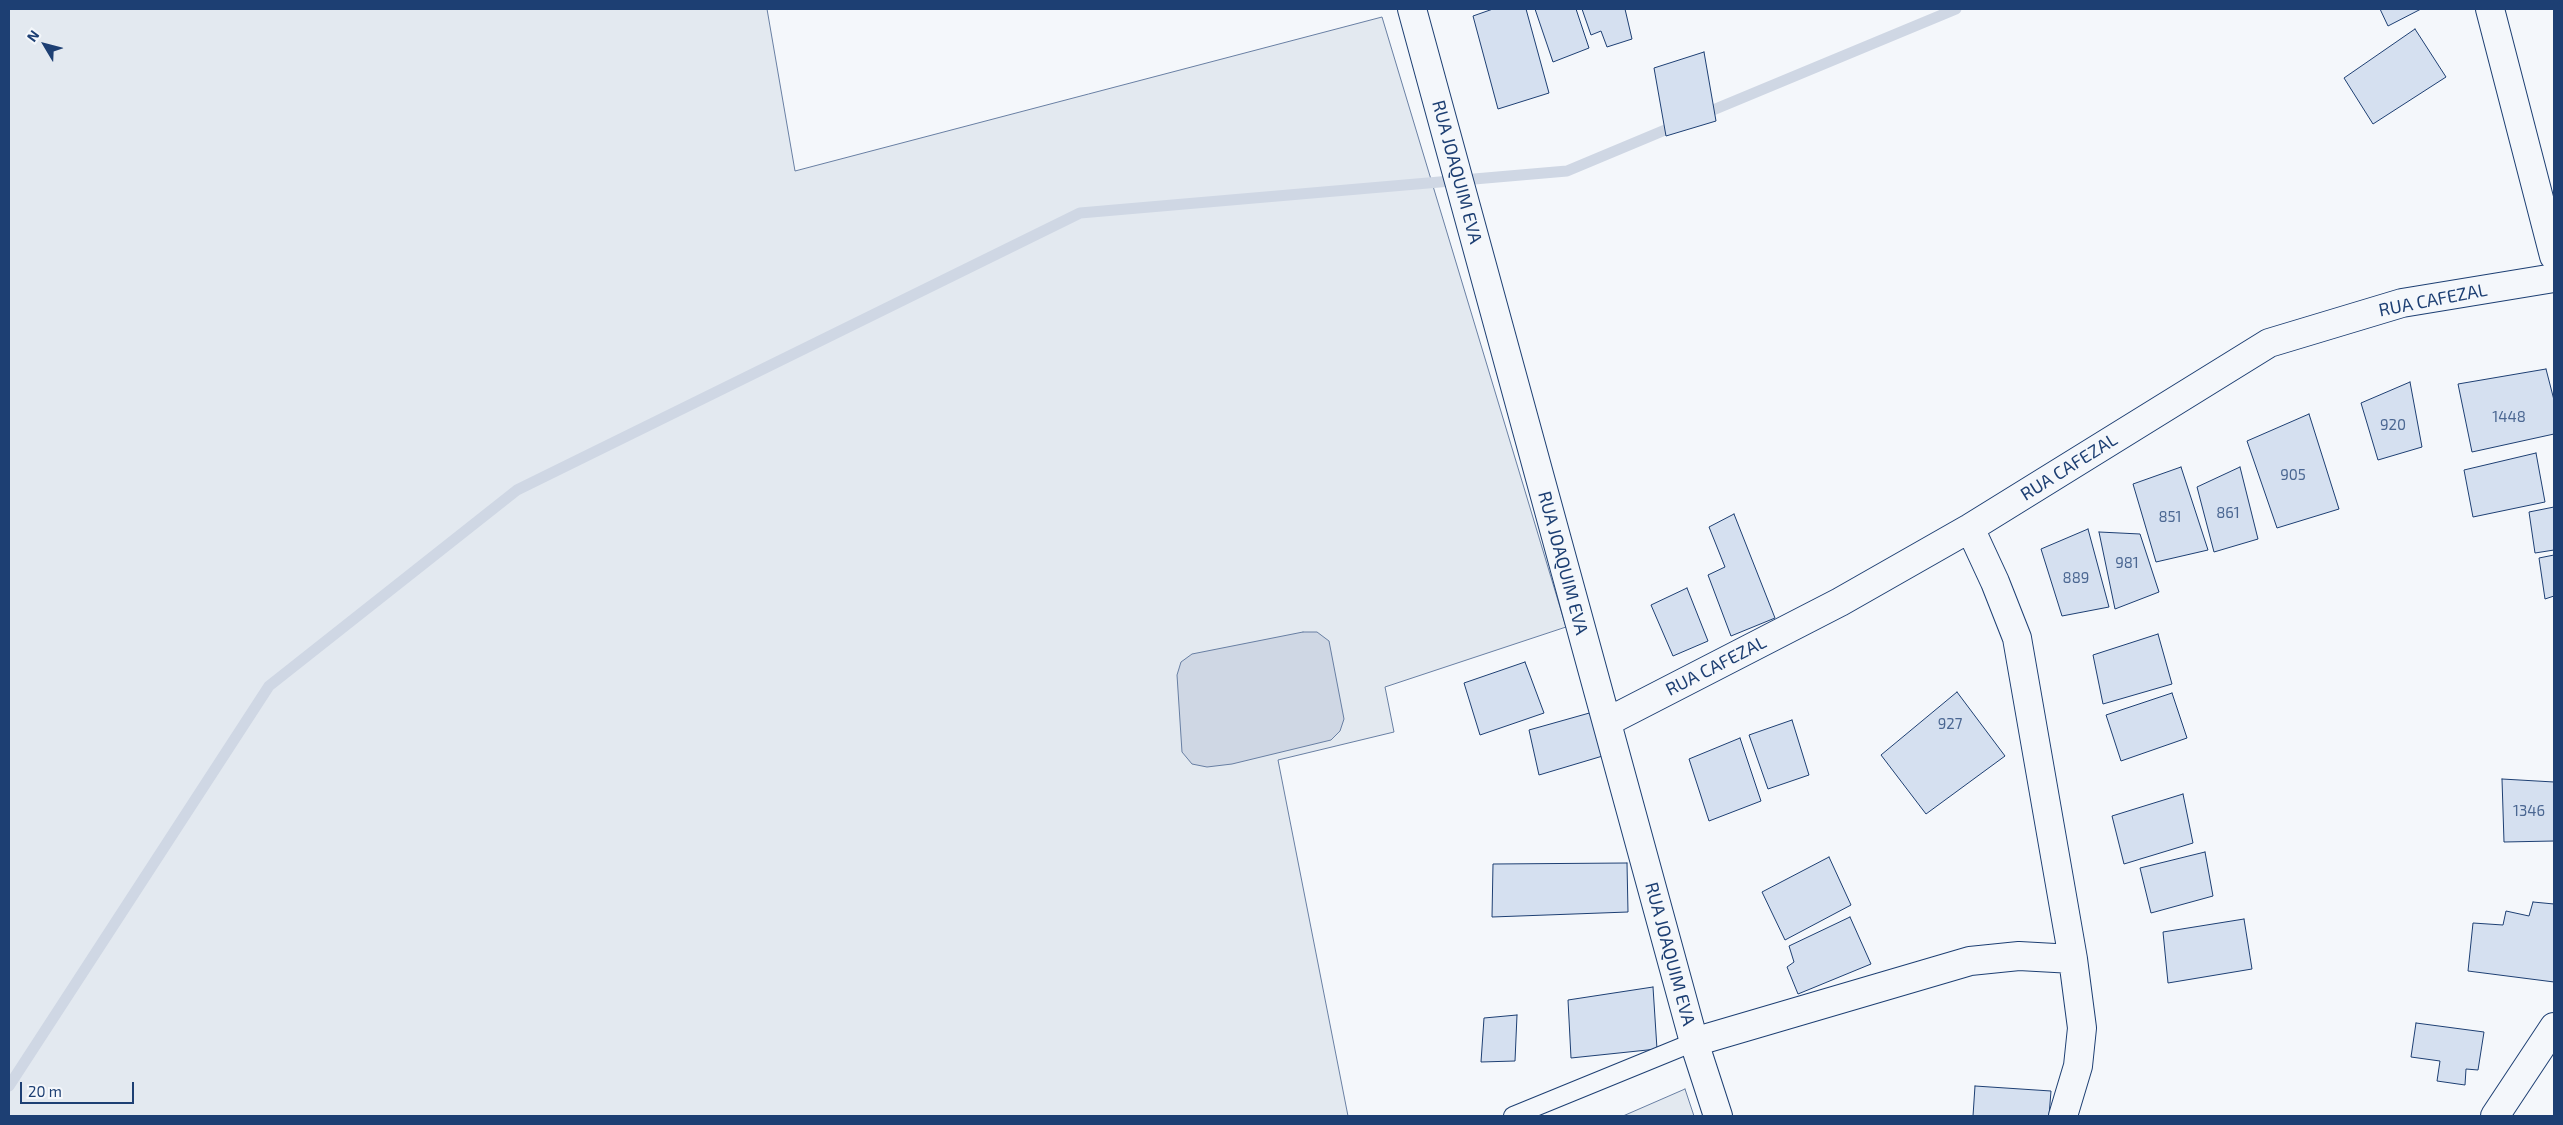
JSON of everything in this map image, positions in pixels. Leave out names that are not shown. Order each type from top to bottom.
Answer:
[{"type":"street","name":"RUA JOAQUIM EVA","points":[[1412,9],[1694,1042],[1718,1116]]},
{"type":"street","points":[[2490,9],[2554,256]]},
{"type":"street","name":"RUA CAFEZAL","points":[[1607,722],[1840,602],[1970,528],[2270,344],[2402,303],[2554,278]]},
{"type":"street","points":[[1970,528],[1995,582],[2017,638],[2073,959],[2082,1028],[2078,1066],[2063,1116]]},
{"type":"street","points":[[1694,1042],[1970,961],[2019,956],[2073,959]]},
{"type":"street","points":[[2495,1116],[2554,1027]]},
{"type":"lane","points":[[1513,1116],[1694,1042]]},
{"type":"shaded area","points":[[9,9],[767,9],[795,171],[1382,17],[1566,627],[1385,687],[1394,732],[1278,760],[1348,1116],[9,1116]]},
{"type":"shaded area","points":[[1303,632],[1317,632],[1329,641],[1344,719],[1340,731],[1331,740],[1232,764],[1207,767],[1192,764],[1182,752],[1177,675],[1181,662],[1192,654]]},
{"type":"shaded area","points":[[1685,1089],[1694,1116],[1623,1116]]},
{"type":"building","points":[[1493,9],[1526,9],[1549,93],[1498,109],[1473,16]]},
{"type":"building","points":[[1535,9],[1576,9],[1589,48],[1553,62]]},
{"type":"building","points":[[1582,9],[1625,9],[1632,39],[1607,47],[1601,31],[1591,35]]},
{"type":"building","points":[[2380,9],[2421,9],[2388,26]]},
{"type":"building","points":[[2415,29],[2446,77],[2373,124],[2344,78]]},
{"type":"building","points":[[1704,52],[1716,121],[1666,136],[1654,68]]},
{"type":"building","points":[[2546,369],[2554,400],[2554,434],[2472,452],[2458,384]]},
{"type":"building","points":[[2410,382],[2422,447],[2378,460],[2361,403]]},
{"type":"building","points":[[2309,414],[2339,509],[2277,528],[2247,441]]},
{"type":"building","points":[[2536,453],[2545,502],[2473,517],[2464,470]]},
{"type":"building","points":[[2181,467],[2208,550],[2156,562],[2133,484]]},
{"type":"building","points":[[2240,467],[2258,539],[2214,552],[2197,487]]},
{"type":"building","points":[[2554,507],[2554,550],[2535,553],[2529,512]]},
{"type":"building","points":[[1734,514],[1775,618],[1731,636],[1708,575],[1725,567],[1709,527]]},
{"type":"building","points":[[2088,529],[2109,607],[2062,616],[2041,549]]},
{"type":"building","points":[[2099,532],[2140,534],[2159,592],[2115,609]]},
{"type":"building","points":[[2554,555],[2554,596],[2545,599],[2539,558]]},
{"type":"building","points":[[1687,588],[1708,641],[1673,656],[1651,605]]},
{"type":"building","points":[[2158,634],[2172,684],[2103,704],[2093,655]]},
{"type":"building","points":[[1525,662],[1544,713],[1480,735],[1464,683]]},
{"type":"building","points":[[1957,692],[2005,756],[1926,814],[1881,755]]},
{"type":"building","points":[[2172,693],[2187,738],[2121,761],[2106,715]]},
{"type":"building","points":[[1593,712],[1606,755],[1539,775],[1529,730]]},
{"type":"building","points":[[1792,720],[1809,775],[1768,789],[1749,735]]},
{"type":"building","points":[[1740,738],[1761,801],[1709,821],[1689,759]]},
{"type":"building","points":[[2502,779],[2554,782],[2554,841],[2504,842]]},
{"type":"building","points":[[2183,794],[2193,843],[2124,864],[2112,816]]},
{"type":"building","points":[[2205,852],[2213,896],[2151,913],[2140,868]]},
{"type":"building","points":[[1829,857],[1851,905],[1785,940],[1762,892]]},
{"type":"building","points":[[1627,863],[1628,912],[1492,917],[1493,864]]},
{"type":"building","points":[[2533,902],[2554,904],[2554,982],[2468,971],[2473,923],[2503,925],[2506,911],[2529,916]]},
{"type":"building","points":[[1850,917],[1871,964],[1798,994],[1787,967],[1794,962],[1789,946]]},
{"type":"building","points":[[2244,919],[2252,969],[2168,983],[2163,932]]},
{"type":"building","points":[[1653,987],[1657,1049],[1571,1058],[1568,1000]]},
{"type":"building","points":[[1517,1015],[1515,1061],[1481,1062],[1484,1018]]},
{"type":"building","points":[[2416,1023],[2484,1032],[2478,1070],[2466,1069],[2465,1085],[2437,1081],[2440,1061],[2411,1057]]},
{"type":"building","points":[[1975,1086],[2051,1091],[2049,1116],[1973,1116]]},
{"type":"waterway","points":[[1701,115],[1956,9]]},
{"type":"waterway","points":[[9,1086],[269,686],[517,490],[1080,213],[1567,171],[1677,125]]}]
